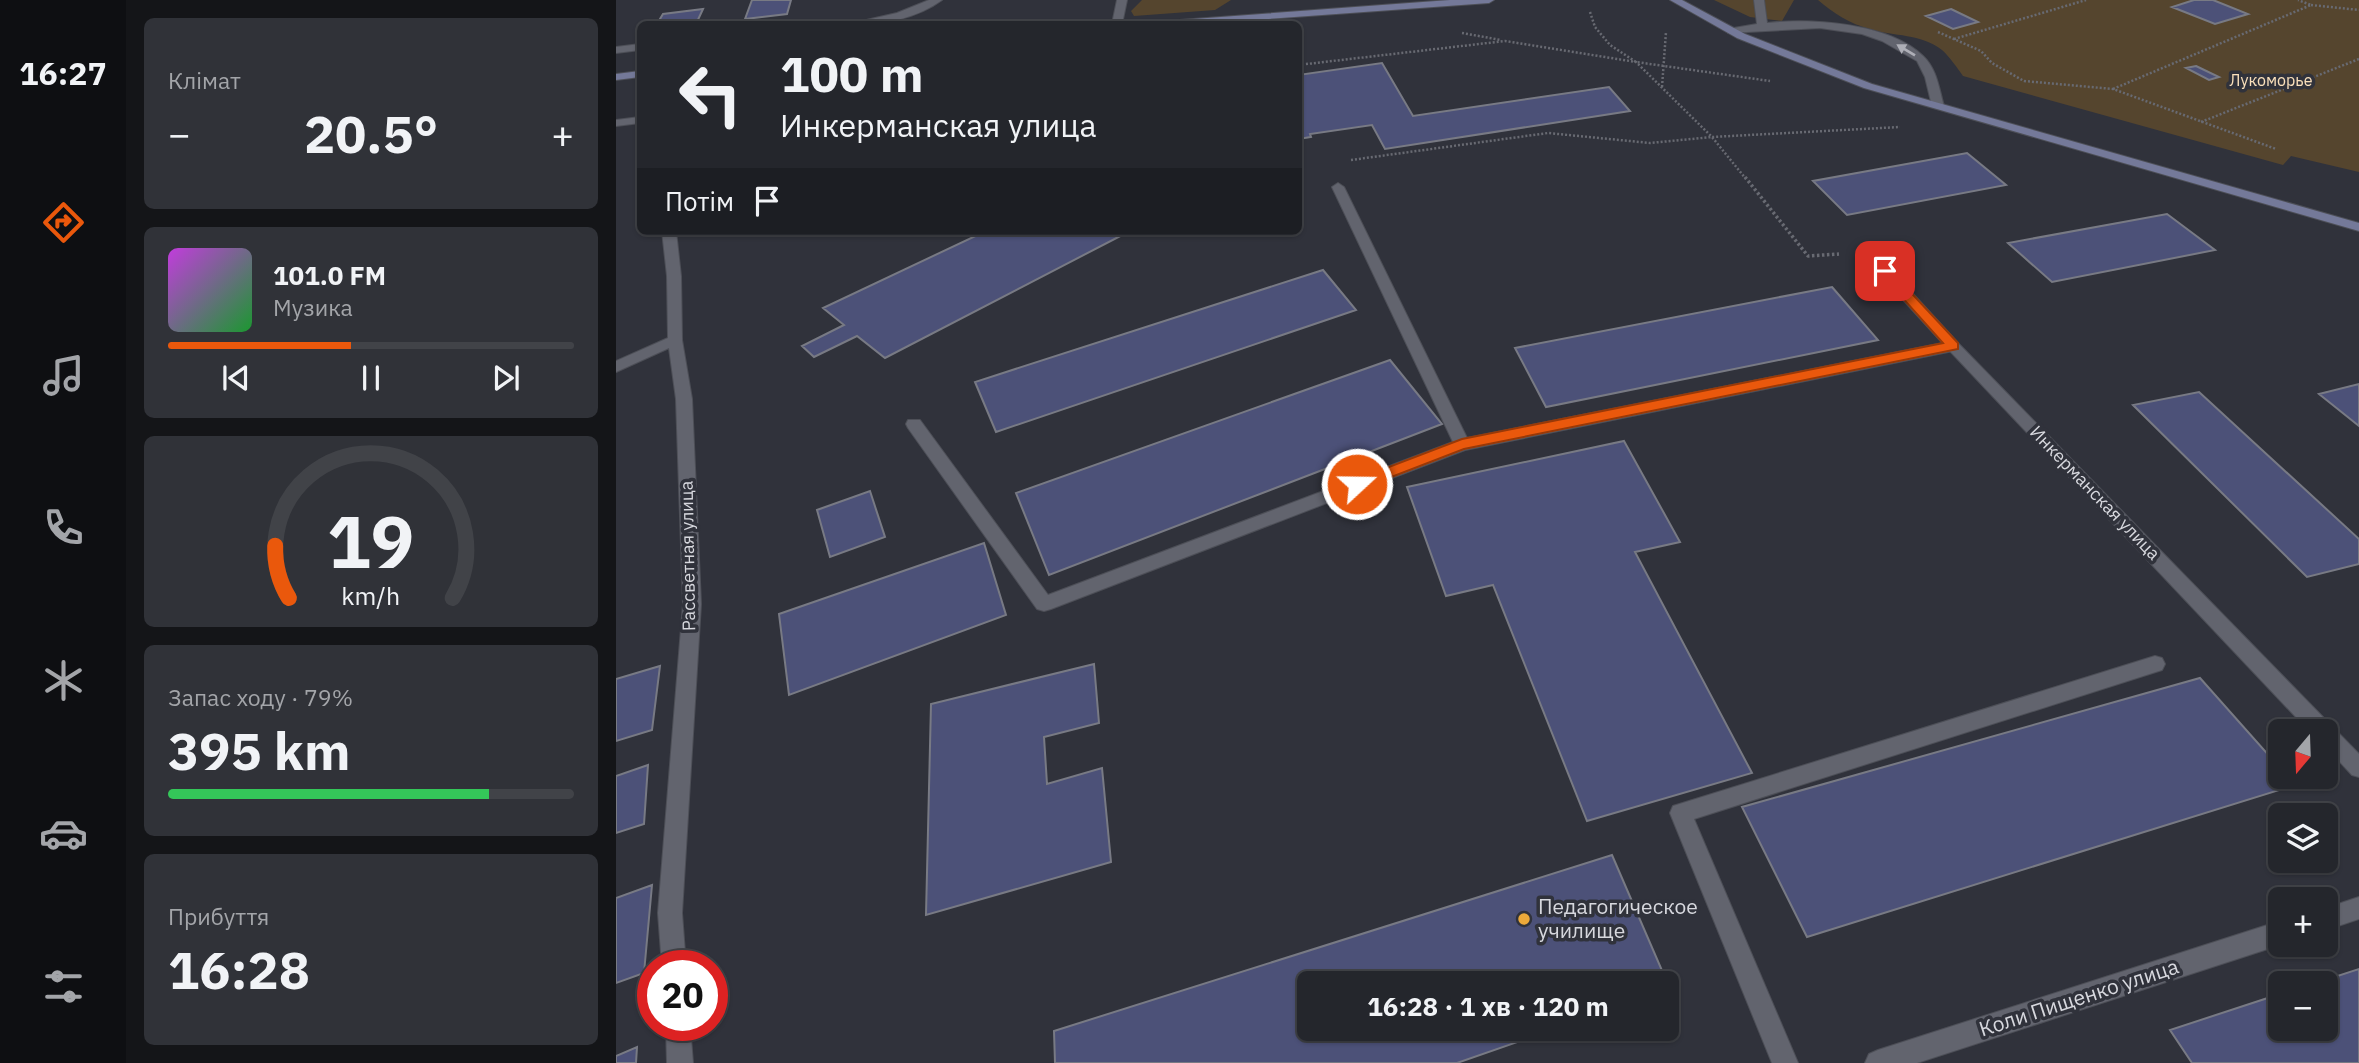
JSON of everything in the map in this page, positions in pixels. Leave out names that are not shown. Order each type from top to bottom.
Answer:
[{"type":"main road","points":[[1204,21],[1489,0]]},
{"type":"main road","points":[[1675,0],[1732,31],[1868,86],[2359,227]]},
{"type":"main road","points":[[616,77],[637,74]]},
{"type":"street","points":[[871,21],[899,16],[937,0]]},
{"type":"street","points":[[1118,21],[1122,0]]},
{"type":"street","points":[[1759,0],[1762,26]]},
{"type":"street","points":[[1732,31],[1815,23],[1893,42],[1922,60],[1932,80],[1938,106]]},
{"type":"street","points":[[616,50],[637,47]]},
{"type":"street","points":[[616,124],[637,120]]},
{"type":"street","points":[[1338,187],[1462,444]]},
{"type":"street","name":"Рассветная улица","points":[[669,235],[674,276],[675,340],[684,399],[692,604],[670,913],[673,950]]},
{"type":"street","name":"Инкерманская улица","points":[[1868,253],[1953,346],[2312,719]]},
{"type":"street","points":[[616,367],[675,340]]},
{"type":"street","points":[[914,424],[1044,604],[1462,444],[1953,346]]},
{"type":"street","points":[[1785,1063],[1681,813],[2155,664]]},
{"type":"street","name":"Инкерманская улица","points":[[2338,746],[2359,768]]},
{"type":"street","points":[[2338,915],[2359,908]]},
{"type":"street","name":"Коли Пищенко улица","points":[[1878,1063],[2268,937]]},
{"type":"street","points":[[679,1041],[680,1063]]},
{"type":"path","points":[[1910,52],[2086,0]]},
{"type":"path","points":[[2298,0],[2311,5],[2359,10]]},
{"type":"path","points":[[2113,89],[2311,5]]},
{"type":"path","points":[[1590,12],[1595,27],[1610,45],[1636,62],[1712,137],[1808,256],[1868,253]]},
{"type":"path","points":[[1930,30],[1981,51],[1992,63],[2024,81],[2113,89],[2276,149]]},
{"type":"path","points":[[1662,88],[1665,32]]},
{"type":"path","points":[[1302,65],[1506,41],[1740,79],[1780,82]]},
{"type":"path","points":[[2201,122],[2359,59]]},
{"type":"path","points":[[1338,187],[1325,163],[1548,134],[1650,143],[1907,126]]},
{"type":"green space","points":[[1142,0],[1231,0],[1215,10],[1134,16],[1131,11]]},
{"type":"green space","points":[[1714,0],[1794,0],[1782,21],[1750,17]]},
{"type":"green space","name":"Лукоморье","points":[[1818,0],[2359,0],[2359,172],[2291,156],[2283,165],[1963,76],[1945,53],[1934,45],[1856,24],[1836,14]]},
{"type":"building","points":[[752,0],[791,0],[787,14],[745,19]]},
{"type":"building","points":[[2194,0],[2213,0],[2248,14],[2215,24],[2172,7]]},
{"type":"building","points":[[703,9],[697,21],[659,21],[663,14]]},
{"type":"building","points":[[1951,9],[1978,22],[1953,29],[1926,16]]},
{"type":"building","points":[[1382,63],[1413,116],[1609,87],[1630,111],[1385,149],[1372,125],[1310,134],[1311,137],[1302,138],[1302,74]]},
{"type":"building","points":[[2196,66],[2219,77],[2209,80],[2186,68]]},
{"type":"building","points":[[1967,153],[2006,185],[1847,215],[1813,181]]},
{"type":"building","points":[[2167,214],[2215,250],[2052,282],[2008,243]]},
{"type":"building","points":[[978,235],[1122,235],[885,358],[857,336],[814,357],[802,346],[844,325],[823,308]]},
{"type":"building","points":[[1323,270],[1356,310],[996,432],[975,382]]},
{"type":"building","points":[[1832,287],[1878,340],[1546,407],[1515,348]]},
{"type":"building","points":[[1390,360],[1442,424],[1049,575],[1016,493]]},
{"type":"building","points":[[2359,384],[2359,426],[2319,394]]},
{"type":"building","points":[[2199,392],[2359,539],[2359,564],[2307,577],[2133,405]]},
{"type":"building","points":[[1624,441],[1680,542],[1635,552],[1752,773],[1587,821],[1493,585],[1446,596],[1407,487]]},
{"type":"building","points":[[870,491],[885,537],[830,557],[817,510]]},
{"type":"building","points":[[984,543],[1006,615],[789,695],[779,614]]},
{"type":"building","points":[[1094,664],[1099,723],[1044,737],[1047,784],[1102,768],[1111,862],[926,915],[931,704]]},
{"type":"building","points":[[660,666],[652,730],[616,741],[616,679]]},
{"type":"building","points":[[2200,678],[2268,754],[2268,789],[2282,789],[1807,937],[1742,807]]},
{"type":"building","points":[[648,765],[644,824],[616,833],[616,776]]},
{"type":"building","name":"Педагогическое училище","points":[[1612,855],[1662,971],[1297,971],[1297,1041],[1520,1041],[1457,1063],[1055,1063],[1054,1031]]},
{"type":"building","points":[[652,885],[646,950],[637,950],[637,976],[616,983],[616,898]]},
{"type":"building","points":[[2359,969],[2359,1063],[2192,1063],[2170,1030],[2268,998],[2268,1041],[2338,1041],[2338,976]]},
{"type":"building","points":[[637,1047],[636,1063],[616,1063],[616,1056]]},
{"type":"place","name":"Педагогическое училище","points":[[1524,919]]},
{"type":"route","points":[[1357,484],[1462,444],[1953,346],[1885,271]]}]
